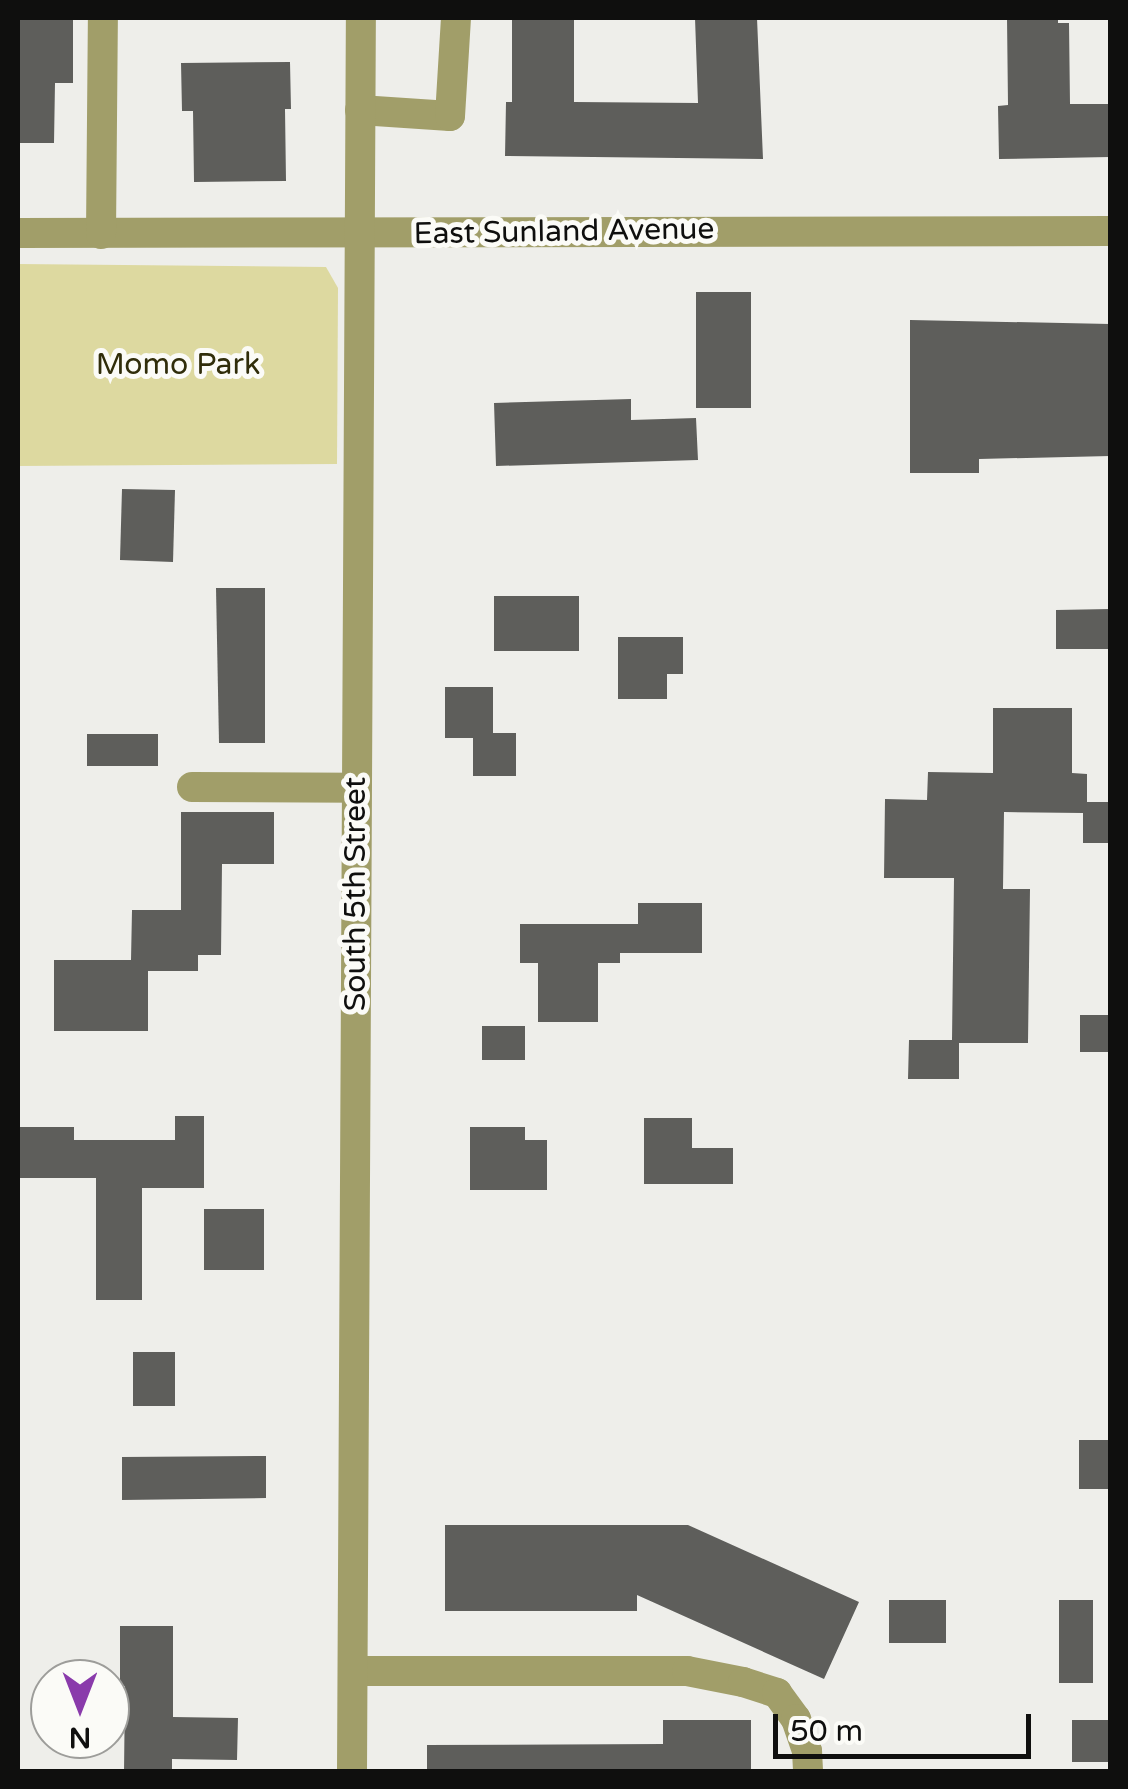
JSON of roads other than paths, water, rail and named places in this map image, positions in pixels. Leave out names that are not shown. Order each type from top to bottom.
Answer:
[{"type":"street","points":[[101,234],[103,18]]},
{"type":"street","name":"South 5th Street","points":[[352,1772],[361,18]]},
{"type":"street","points":[[360,110],[450,116],[456,18]]},
{"type":"street","name":"East Sunland Avenue","points":[[18,233],[1110,231]]},
{"type":"street","points":[[192,787],[356,788]]},
{"type":"street","points":[[352,1671],[687,1671],[743,1682],[777,1693],[796,1719],[808,1751],[808,1772]]},
{"type":"park label","name":"Momo Park","points":[[178,365]]}]
